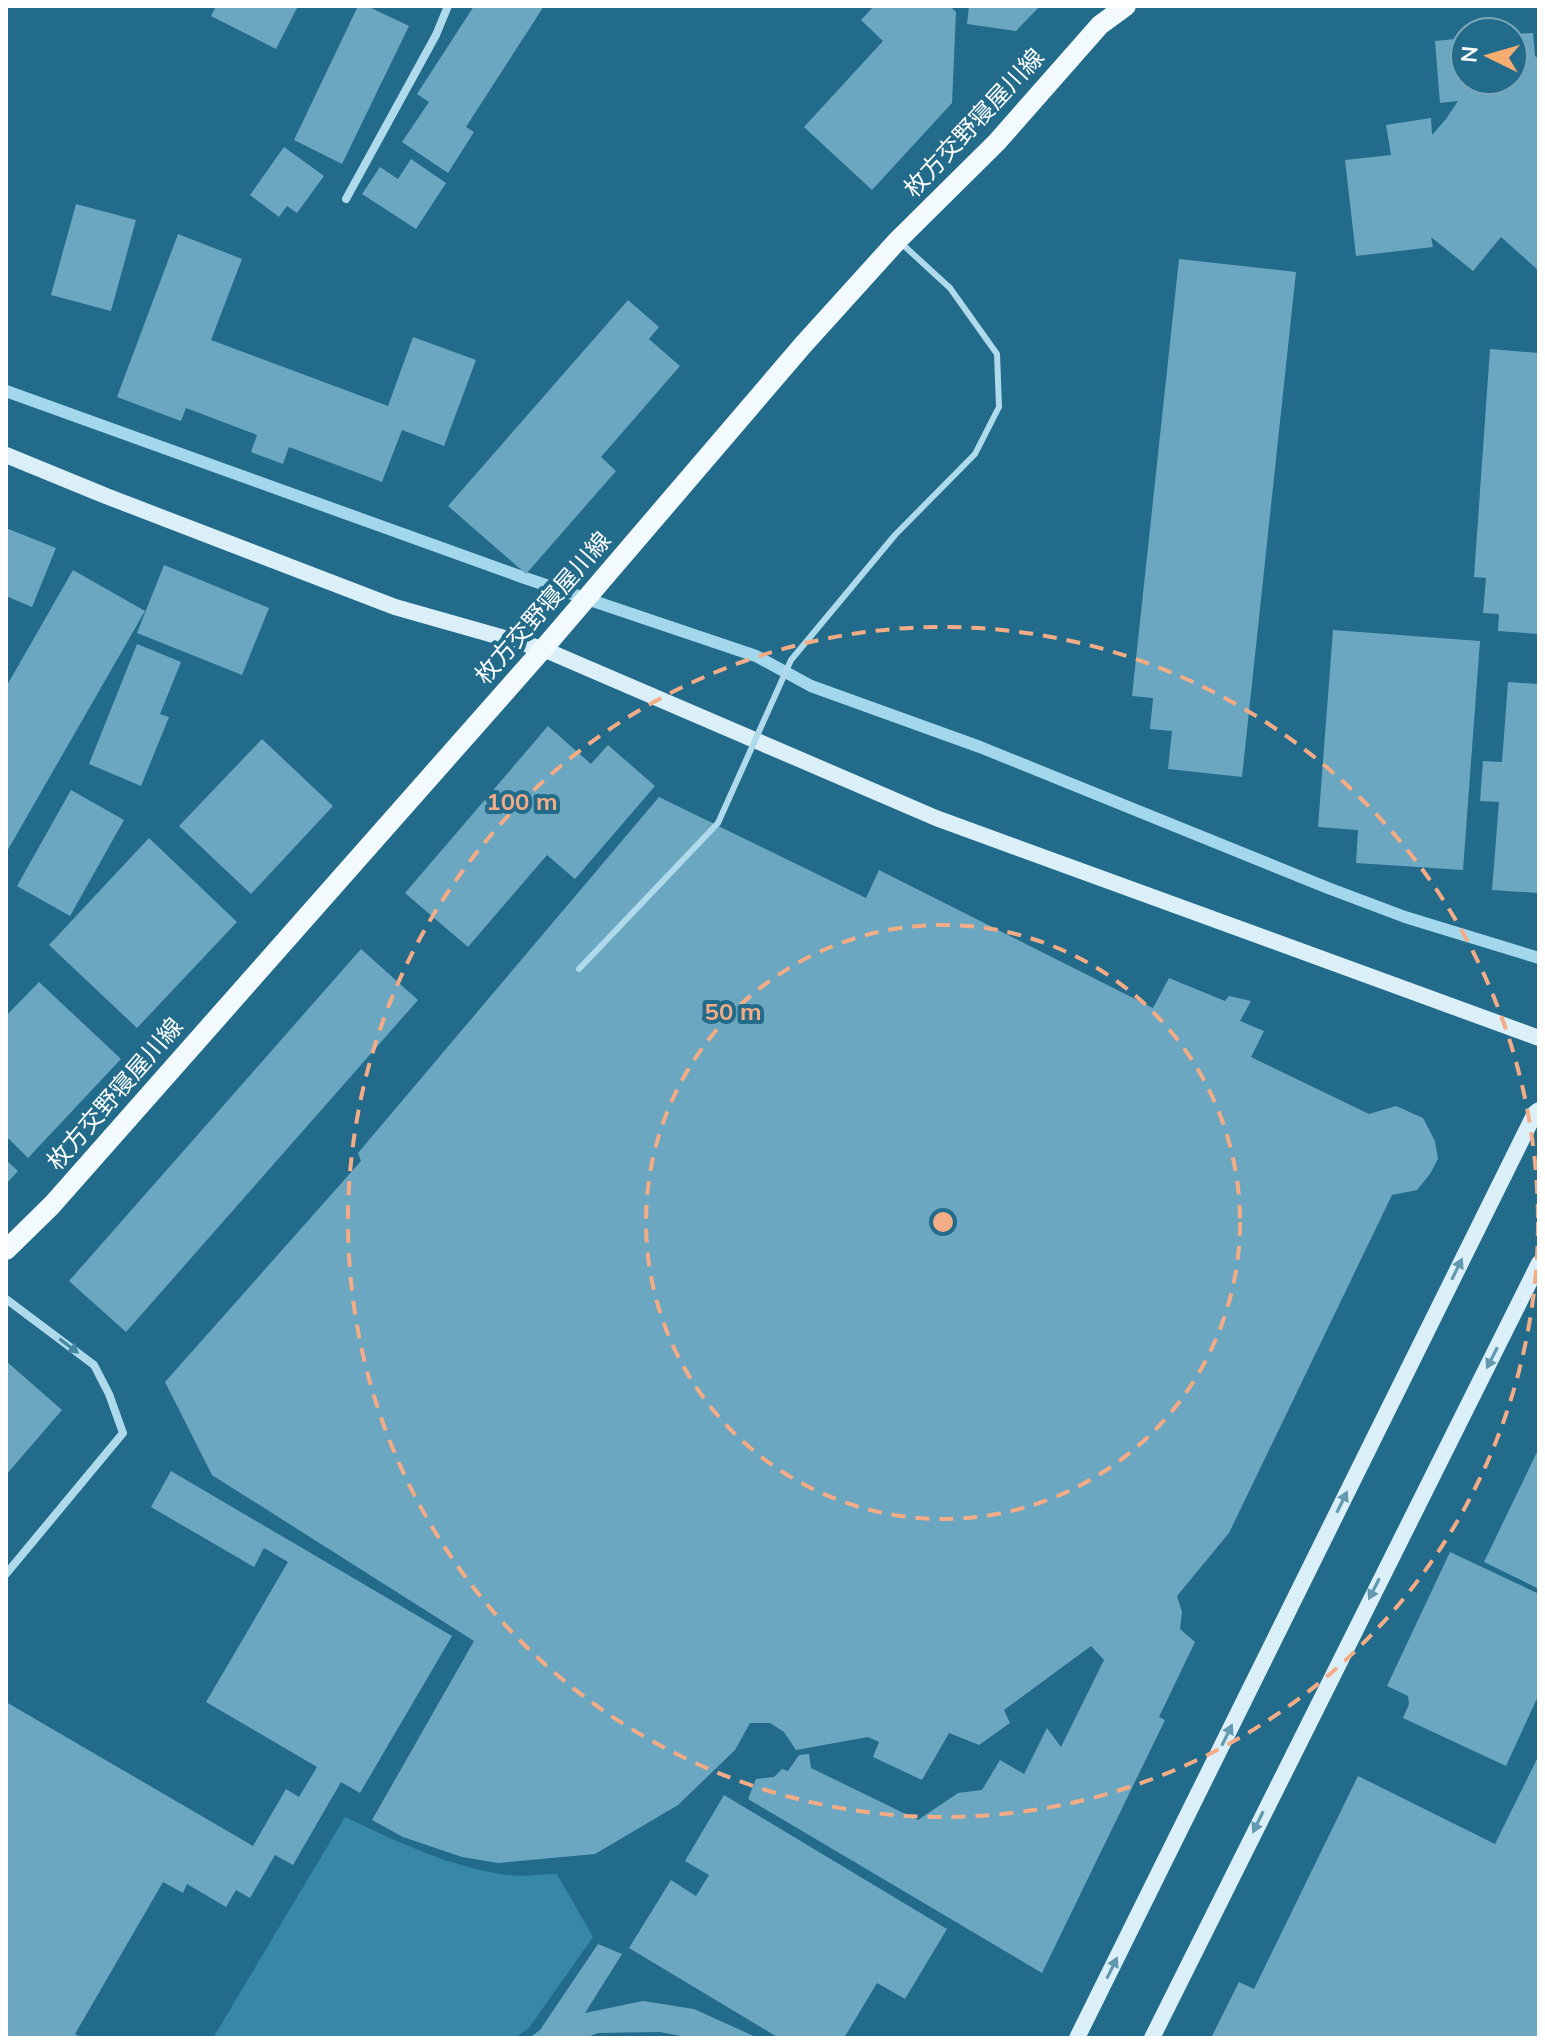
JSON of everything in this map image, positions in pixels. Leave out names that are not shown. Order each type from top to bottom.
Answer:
[{"type":"main road","name":"枚方交野寝屋川線","points":[[6,1250],[52,1205],[543,649],[803,345],[898,240],[997,142],[1100,20],[1126,6]]},
{"type":"street","points":[[346,199],[436,35],[448,6]]},
{"type":"street","points":[[6,455],[395,607],[543,649],[936,818],[1539,1038]]},
{"type":"street","points":[[1077,2038],[1539,1110]]},
{"type":"street","points":[[1152,2038],[1539,1263]]},
{"type":"street","points":[[6,1299],[94,1365],[109,1394],[123,1433],[6,1574]]},
{"type":"lane","points":[[579,969],[718,823],[791,660],[895,535],[975,454],[999,407],[997,354],[950,288],[898,240]]},
{"type":"shaded area","points":[[345,1817],[424,1852],[466,1866],[514,1876],[557,1874],[593,1937],[529,2028],[515,2038],[213,2038]]},
{"type":"building","points":[[216,6],[298,6],[276,49],[211,16]]},
{"type":"building","points":[[358,6],[367,6],[409,26],[342,164],[294,140]]},
{"type":"building","points":[[474,6],[544,6],[466,127],[474,132],[448,173],[402,142],[429,102],[417,94]]},
{"type":"building","points":[[874,6],[950,6],[956,12],[952,103],[872,190],[804,127],[883,41],[861,20]]},
{"type":"building","points":[[969,6],[1040,6],[1016,31],[967,24]]},
{"type":"building","points":[[1529,33],[1533,33],[1535,56],[1539,59],[1539,271],[1501,237],[1473,271],[1431,237],[1433,247],[1356,256],[1345,160],[1391,155],[1386,125],[1431,118],[1432,135],[1446,119],[1458,101],[1440,103],[1435,41],[1449,40],[1449,96],[1529,96]]},
{"type":"building","points":[[284,147],[324,176],[297,213],[287,206],[279,217],[250,195]]},
{"type":"building","points":[[411,159],[446,183],[416,229],[362,194],[380,167],[398,179]]},
{"type":"building","points":[[76,204],[136,220],[111,311],[51,295]]},
{"type":"building","points":[[178,234],[242,259],[211,340],[388,406],[413,337],[476,360],[444,446],[402,430],[382,482],[289,447],[283,464],[251,452],[257,435],[186,408],[181,421],[117,397]]},
{"type":"building","points":[[1179,259],[1296,272],[1242,777],[1168,769],[1172,731],[1150,729],[1153,698],[1132,696]]},
{"type":"building","points":[[628,300],[659,327],[649,339],[680,366],[601,457],[616,471],[526,574],[448,506]]},
{"type":"building","points":[[1490,349],[1539,353],[1539,634],[1498,631],[1499,614],[1483,613],[1486,578],[1474,577]]},
{"type":"building","points":[[6,528],[56,548],[32,607],[6,596]]},
{"type":"building","points":[[164,565],[269,608],[242,675],[137,633]]},
{"type":"building","points":[[73,570],[145,611],[6,853],[6,687]]},
{"type":"building","points":[[1333,630],[1480,641],[1463,870],[1356,863],[1358,830],[1318,827]]},
{"type":"building","points":[[137,644],[181,662],[160,714],[169,717],[141,786],[89,764]]},
{"type":"building","points":[[1508,682],[1539,684],[1539,893],[1492,890],[1499,802],[1480,801],[1483,761],[1502,762]]},
{"type":"building","points":[[548,726],[591,764],[608,745],[655,786],[575,879],[547,855],[468,947],[405,893]]},
{"type":"building","points":[[262,739],[333,806],[251,894],[179,826]]},
{"type":"building","points":[[71,790],[124,820],[70,916],[17,886]]},
{"type":"building","points":[[659,797],[866,898],[879,870],[1153,1008],[1169,978],[1225,1001],[1229,996],[1251,1001],[1240,1021],[1264,1031],[1251,1057],[1369,1114],[1396,1106],[1423,1118],[1435,1141],[1438,1159],[1430,1174],[1417,1190],[1392,1195],[1229,1533],[1177,1596],[1182,1612],[1180,1629],[1195,1642],[1159,1717],[1165,1720],[1042,1973],[748,1799],[756,1779],[774,1777],[782,1769],[788,1771],[799,1755],[809,1754],[811,1768],[918,1820],[958,1793],[982,1790],[1000,1760],[1024,1774],[1047,1728],[1061,1747],[1104,1660],[1091,1646],[1004,1710],[1010,1723],[979,1745],[949,1733],[922,1780],[873,1757],[879,1742],[868,1737],[796,1750],[784,1732],[770,1723],[750,1723],[735,1750],[678,1805],[595,1854],[498,1863],[462,1857],[403,1837],[372,1820],[474,1641],[212,1475],[165,1382],[361,1161],[358,1153]]},
{"type":"building","points":[[149,838],[237,922],[137,1028],[49,945]]},
{"type":"building","points":[[361,949],[418,1000],[126,1332],[69,1281]]},
{"type":"building","points":[[39,982],[121,1059],[28,1158],[6,1136],[6,1016]]},
{"type":"building","points":[[6,1160],[18,1171],[6,1184]]},
{"type":"building","points":[[6,1361],[62,1410],[6,1475]]},
{"type":"building","points":[[1539,1448],[1539,1589],[1484,1562]]},
{"type":"building","points":[[171,1471],[452,1636],[360,1793],[341,1782],[293,1865],[275,1855],[250,1898],[236,1890],[226,1907],[187,1884],[183,1893],[163,1882],[75,2034],[82,2038],[6,2038],[6,1702],[253,1846],[286,1789],[299,1797],[317,1767],[206,1702],[288,1562],[264,1548],[254,1567],[151,1507]]},
{"type":"building","points":[[1450,1552],[1539,1594],[1539,1694],[1506,1766],[1403,1718],[1409,1704],[1408,1696],[1387,1686]]},
{"type":"building","points":[[1539,1755],[1539,2038],[1211,2038],[1239,1982],[1254,1989],[1358,1776],[1495,1844]]},
{"type":"building","points":[[724,1795],[947,1929],[905,1999],[877,1983],[844,2038],[779,2038],[629,1948],[671,1880],[696,1896],[709,1875],[685,1861]]},
{"type":"building","points":[[598,1944],[622,1954],[585,2013],[643,2001],[694,2009],[758,2038],[691,2038],[660,2032],[598,2033],[585,2038],[529,2038],[540,2030]]},
{"type":"waterway","points":[[6,391],[522,577],[756,656],[811,686],[980,747],[1328,888],[1405,917],[1539,958]]}]
